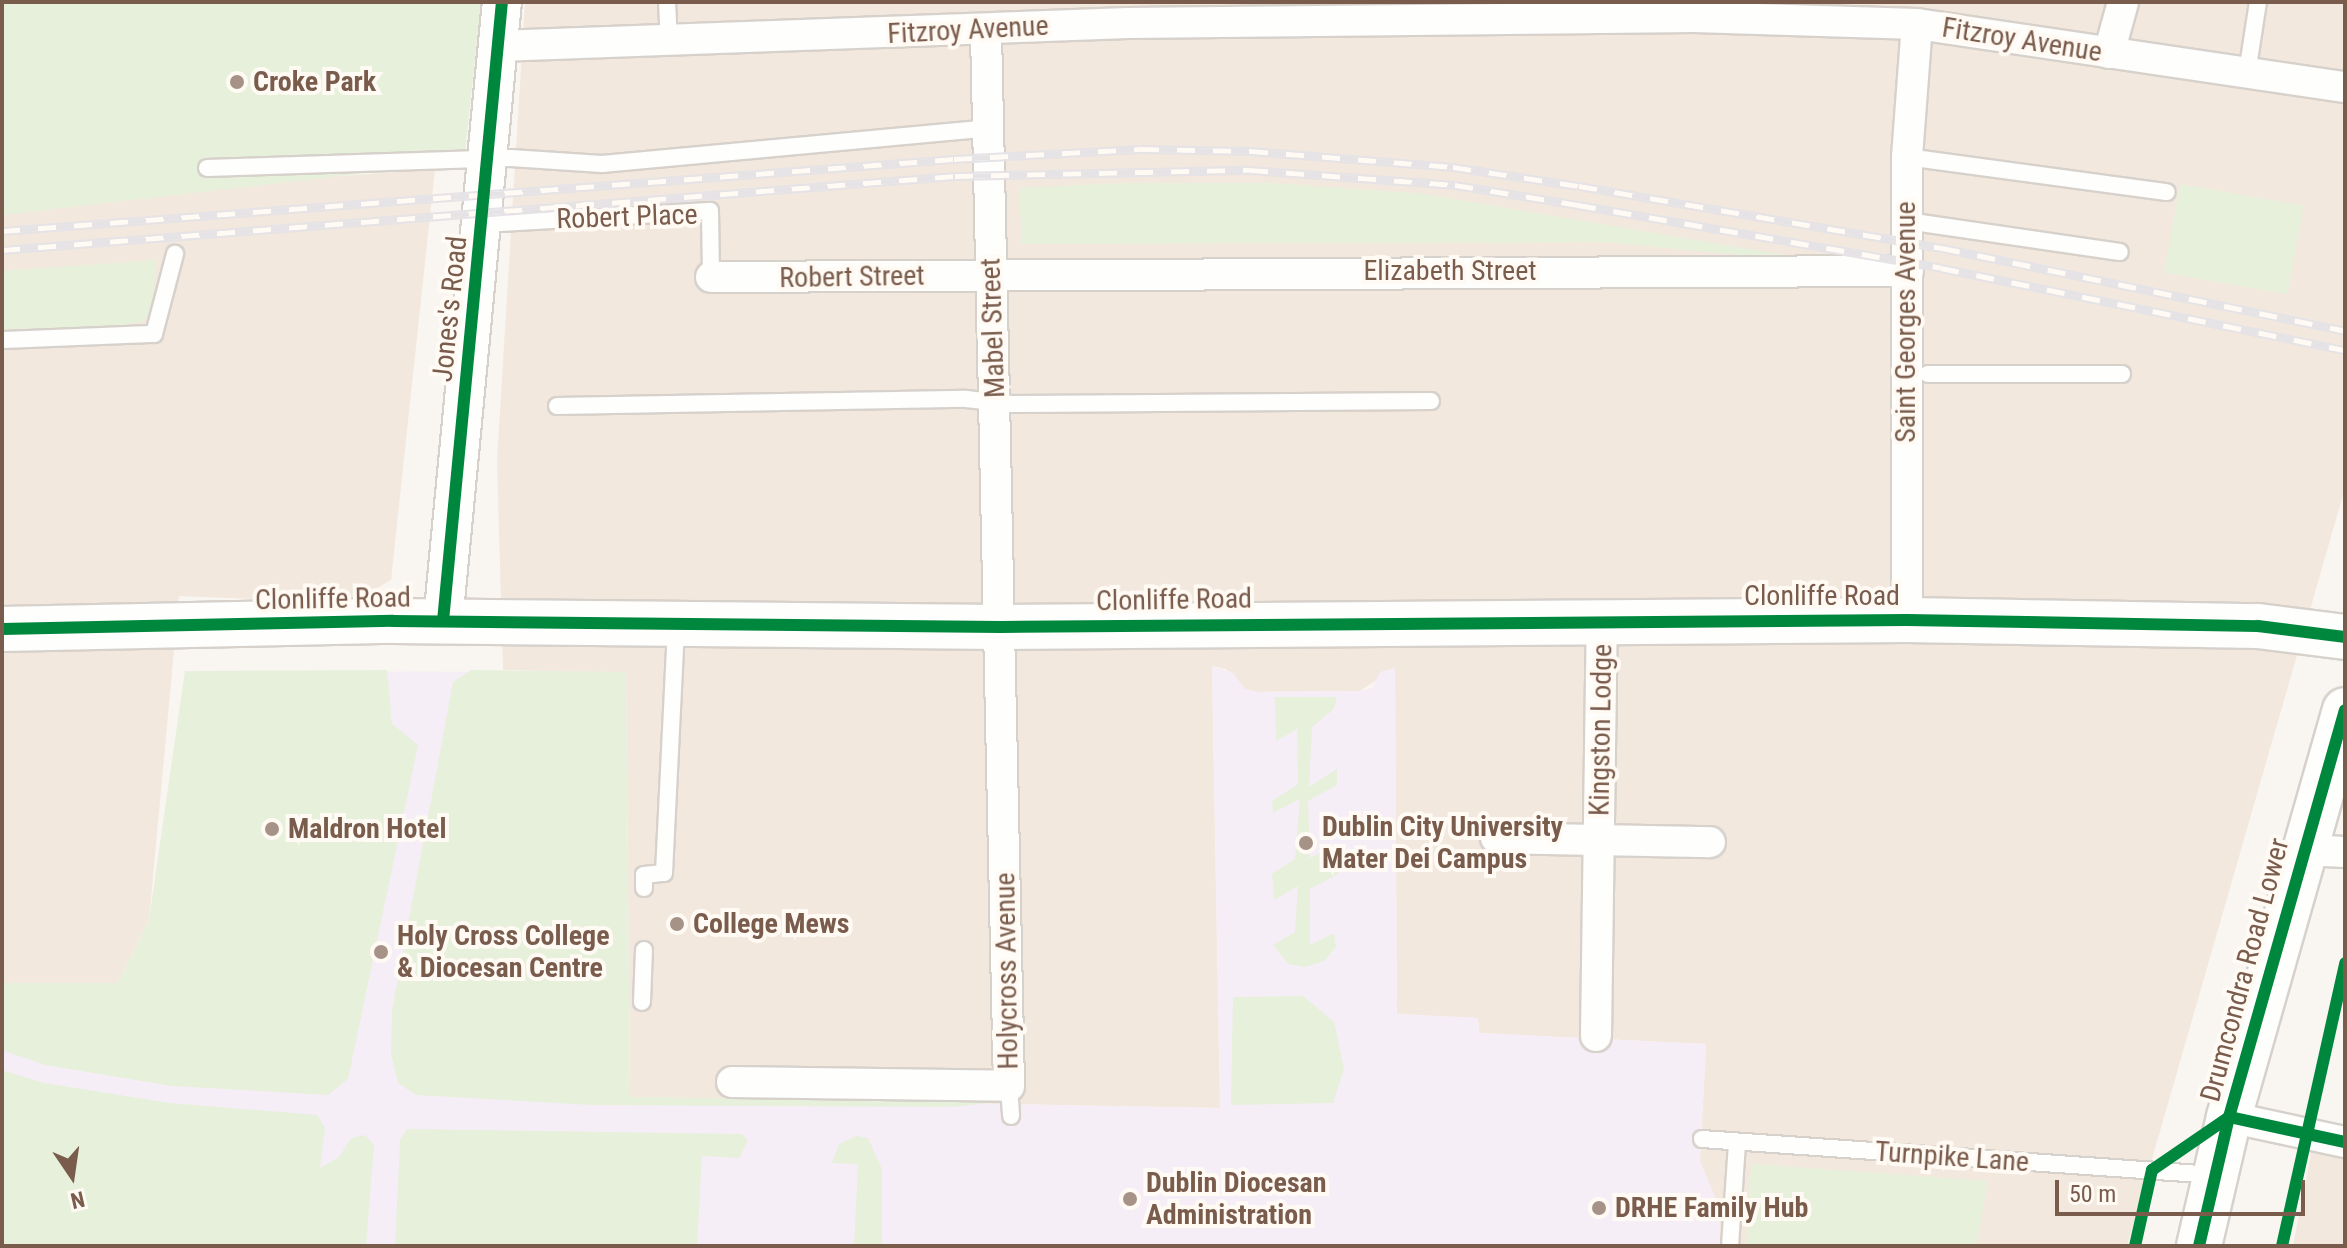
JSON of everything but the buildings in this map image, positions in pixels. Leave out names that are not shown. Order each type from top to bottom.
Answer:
[{"type":"main road","name":"Clonliffe Road","points":[[2,629],[443,621],[1001,627],[1907,620],[2258,626],[2345,637]]},
{"type":"main road","name":"Drumcondra Road Lower","points":[[2199,1246],[2229,1117],[2324,851],[2345,710]]},
{"type":"street","name":"Jones's Road","points":[[443,621],[502,2]]},
{"type":"street","points":[[2109,53],[2123,2]]},
{"type":"street","name":"Fitzroy Avenue","points":[[498,46],[669,43],[1506,10],[1694,10],[1917,24],[2345,87]]},
{"type":"street","name":"Saint Georges Avenue","points":[[1907,620],[1907,157],[1917,24]]},
{"type":"street","name":"Mabel Street","points":[[986,29],[1001,627]]},
{"type":"street","name":"Elizabeth Street","points":[[992,276],[1908,271]]},
{"type":"street","name":"Robert Street","points":[[711,277],[992,276]]},
{"type":"street","name":"Kingston Lodge","points":[[1596,1036],[1602,620]]},
{"type":"street","name":"Holycross Avenue","points":[[732,1082],[1009,1086],[1001,627]]},
{"type":"street","name":"Kingston Lodge","points":[[1496,838],[1710,842]]},
{"type":"street","points":[[2229,1117],[2345,1142]]},
{"type":"lane","points":[[667,2],[669,43]]},
{"type":"lane","points":[[2247,73],[2258,2]]},
{"type":"lane","points":[[207,168],[488,160],[602,164],[988,128]]},
{"type":"lane","points":[[1907,157],[2167,192]]},
{"type":"lane","name":"Robert Place","points":[[482,224],[710,211],[711,277]]},
{"type":"lane","points":[[1907,221],[2120,252]]},
{"type":"lane","points":[[2,340],[154,334],[175,254]]},
{"type":"lane","points":[[1928,374],[2122,374]]},
{"type":"lane","points":[[557,406],[966,399],[995,404],[1431,401]]},
{"type":"lane","points":[[644,888],[644,875],[664,873],[676,624]]},
{"type":"lane","points":[[642,1002],[644,950]]},
{"type":"lane","points":[[1009,1086],[1011,1116]]},
{"type":"lane","name":"Turnpike Lane","points":[[1702,1139],[2215,1175]]},
{"type":"lane","points":[[1730,1246],[1737,1143]]},
{"type":"shaded area","points":[[525,2],[2345,2],[2345,488],[2127,1246],[1720,1246],[1719,1207],[1700,1161],[1706,1044],[1479,1033],[1478,1018],[1397,1014],[1395,668],[1360,691],[1257,692],[1245,689],[1226,669],[1212,666],[1220,1108],[630,1097],[626,673],[503,670],[497,461]]},
{"type":"shaded area","points":[[435,169],[391,580],[352,603],[179,596],[149,920],[118,983],[2,983],[2,202]]},
{"type":"shaded area","name":"Holy Cross College & Diocesan Centre","points":[[1212,666],[1233,673],[1245,689],[1257,692],[1360,691],[1372,688],[1380,672],[1395,668],[1397,1014],[1478,1018],[1479,1033],[1706,1044],[1700,1161],[1719,1207],[1720,1246],[2,1246],[2,983],[118,983],[149,920],[185,671],[626,672],[630,1097],[1220,1108]]},
{"type":"shaded area","points":[[2314,1139],[2345,1144],[2345,1246],[2293,1246]]},
{"type":"green space","name":"Croke Park","points":[[2,2],[481,2],[464,162],[2,215]]},
{"type":"green space","points":[[1123,183],[1272,183],[1424,194],[1844,265],[1605,242],[1022,244],[1019,188]]},
{"type":"green space","points":[[2180,184],[2303,206],[2287,294],[2164,273]]},
{"type":"green space","points":[[156,260],[152,307],[144,321],[110,328],[2,329],[2,271]]},
{"type":"green space","points":[[387,670],[392,724],[418,745],[348,1079],[328,1095],[172,1086],[45,1065],[2,1050],[2,983],[118,983],[149,920],[185,671]]},
{"type":"green space","points":[[471,670],[626,672],[630,1097],[996,1102],[952,1107],[591,1105],[416,1095],[398,1083],[391,1054],[392,1011],[453,682]]},
{"type":"green space","points":[[1275,697],[1337,697],[1334,709],[1312,727],[1309,787],[1337,769],[1337,785],[1308,801],[1310,858],[1337,844],[1338,874],[1310,889],[1310,945],[1334,933],[1336,947],[1324,961],[1305,967],[1288,964],[1273,945],[1295,932],[1298,886],[1274,900],[1272,874],[1295,859],[1300,799],[1273,813],[1272,801],[1298,784],[1297,729],[1276,741]]},
{"type":"green space","points":[[1303,996],[1334,1022],[1344,1069],[1333,1103],[1231,1105],[1233,997]]},
{"type":"green space","points":[[2,1070],[44,1083],[170,1103],[317,1115],[325,1128],[320,1168],[339,1157],[351,1138],[365,1135],[374,1145],[366,1246],[2,1246]]},
{"type":"green space","points":[[407,1129],[742,1134],[748,1141],[739,1158],[702,1156],[697,1246],[395,1246],[400,1140]]},
{"type":"green space","points":[[856,1136],[868,1138],[882,1169],[882,1246],[854,1246],[858,1164],[832,1163],[839,1144]]},
{"type":"green space","points":[[1751,1164],[1988,1181],[1976,1246],[1746,1246]]},
{"type":"railway","points":[[2,231],[954,159],[1141,149],[1250,151],[1453,167],[1579,186],[1942,248],[2345,331]]},
{"type":"railway","points":[[2,250],[955,176],[1250,170],[1455,185],[1578,205],[1941,268],[2345,350]]},
{"type":"cycle path","points":[[443,621],[502,2]]},
{"type":"cycle path","points":[[2,629],[393,621],[1001,627],[1907,620],[2258,626],[2345,637]]},
{"type":"cycle path","points":[[2199,1246],[2229,1117],[2345,710]]},
{"type":"cycle path","points":[[2282,1246],[2345,963]]},
{"type":"cycle path","points":[[2229,1117],[2345,1142]]},
{"type":"cycle path","points":[[2135,1246],[2152,1170],[2229,1117]]},
{"type":"place","name":"Croke Park","points":[[237,82]]},
{"type":"place","name":"Maldron Hotel","points":[[272,829]]},
{"type":"place","name":"Dublin City University Mater Dei Campus","points":[[1306,843]]},
{"type":"place","name":"College Mews","points":[[677,924]]},
{"type":"place","name":"Holy Cross College & Diocesan Centre","points":[[381,952]]},
{"type":"place","name":"Dublin Diocesan Administration","points":[[1130,1199]]},
{"type":"place","name":"DRHE Family Hub","points":[[1599,1208]]}]
